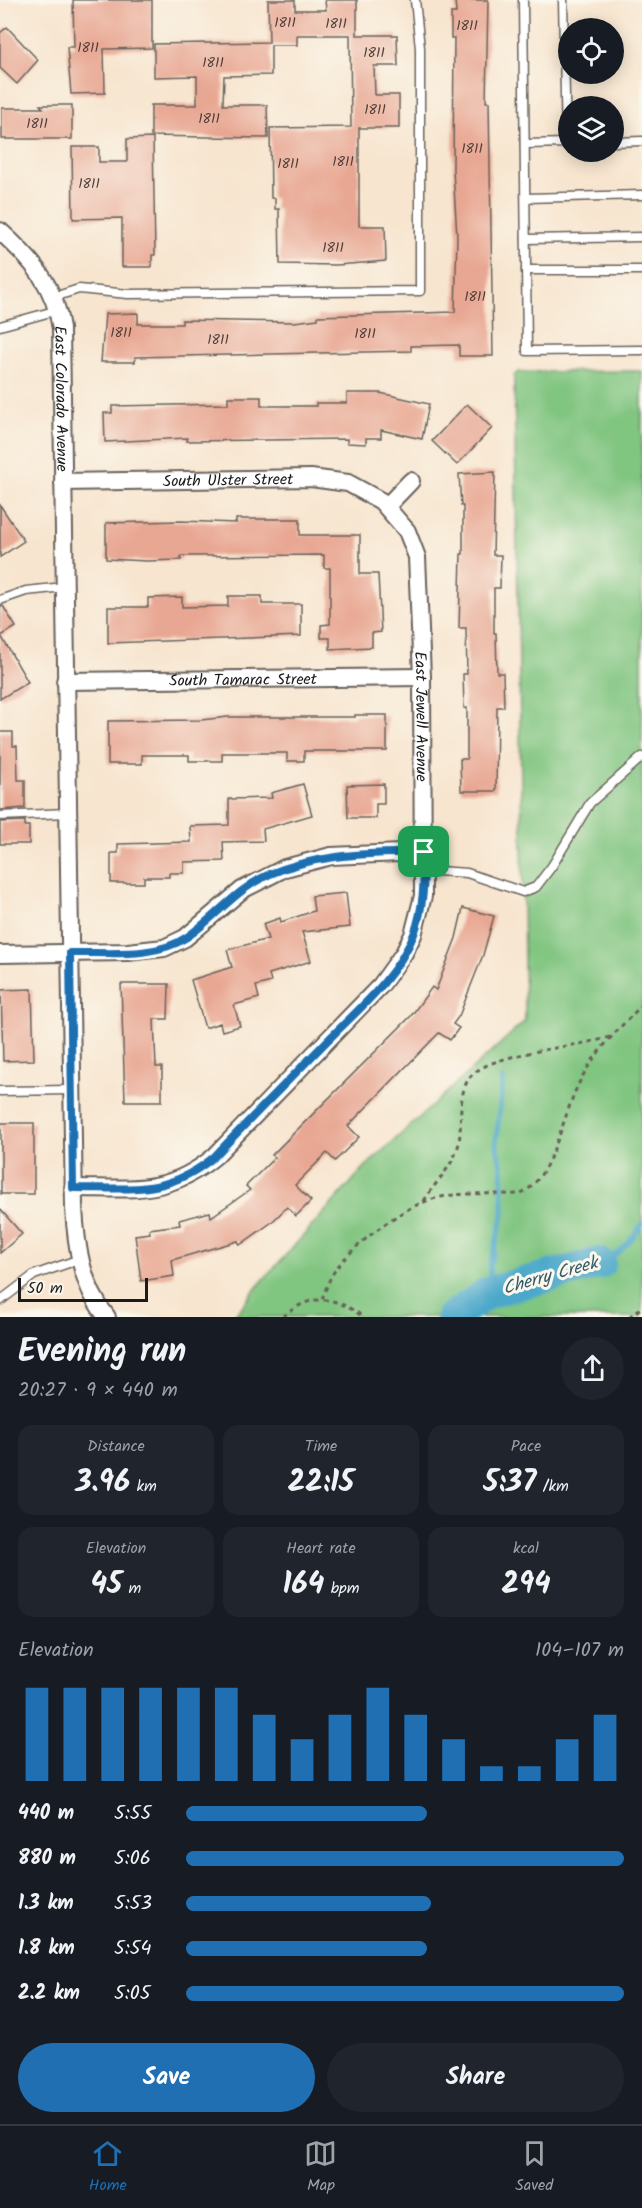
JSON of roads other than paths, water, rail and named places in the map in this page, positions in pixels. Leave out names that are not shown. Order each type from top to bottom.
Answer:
[{"type":"street","name":"East Colorado Avenue","points":[[0,231],[41,271],[56,303],[63,349],[65,681],[73,1188],[80,1259],[91,1292],[107,1317]]},
{"type":"street","name":"South Ulster Street","points":[[63,482],[324,478],[360,488],[387,506]]},
{"type":"street","points":[[387,506],[411,481]]},
{"type":"street","name":"East Jewell Avenue","points":[[73,1188],[162,1186],[179,1180],[200,1168],[381,985],[405,953],[422,903],[424,852],[422,677],[417,557],[407,531],[387,506]]},
{"type":"street","name":"South Tamarac Street","points":[[65,681],[422,677]]},
{"type":"street","points":[[0,954],[140,951],[170,946],[196,930],[242,890],[297,864],[342,855],[424,852]]},
{"type":"lane","points":[[0,326],[56,303],[77,289],[107,294],[139,295],[420,291],[420,48],[415,0]]},
{"type":"lane","points":[[523,0],[527,351],[642,350]]},
{"type":"lane","points":[[564,0],[566,96]]},
{"type":"lane","points":[[624,142],[642,141]]},
{"type":"lane","points":[[525,144],[558,143]]},
{"type":"lane","points":[[526,198],[642,195]]},
{"type":"lane","points":[[526,239],[642,237]]},
{"type":"lane","points":[[526,270],[642,270]]},
{"type":"lane","points":[[0,600],[26,591],[64,587]]},
{"type":"lane","points":[[424,870],[457,871],[523,892],[536,888],[590,803],[642,757]]},
{"type":"lane","points":[[0,816],[68,813]]},
{"type":"lane","points":[[0,1091],[72,1090]]},
{"type":"lane","points":[[0,1301],[34,1275],[80,1259]]},
{"type":"waterway","points":[[489,1292],[490,1265],[503,1216],[502,1169],[496,1142],[503,1079]]},
{"type":"waterway","name":"Cherry Creek","points":[[600,1263],[624,1247],[642,1224]]},
{"type":"waterway","name":"Cherry Creek","points":[[452,1317],[489,1292],[600,1263]]}]
